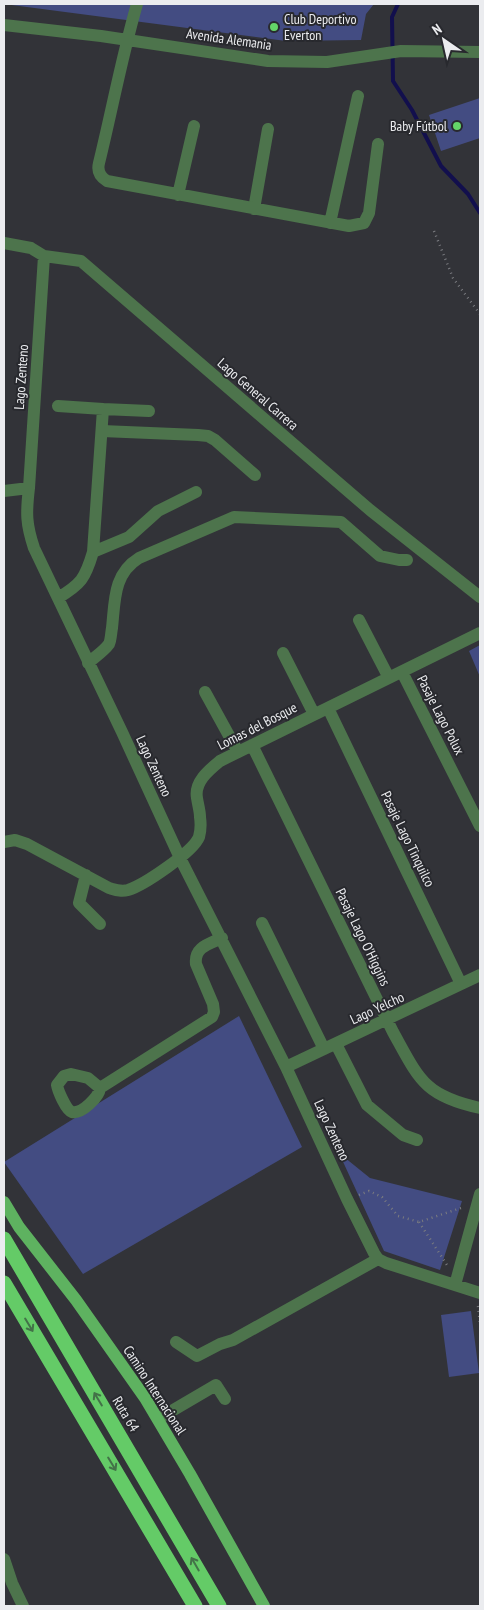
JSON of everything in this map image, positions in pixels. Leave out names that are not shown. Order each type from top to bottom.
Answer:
[{"type":"highway","name":"Ruta 64","points":[[4,1239],[219,1606]]},
{"type":"highway","points":[[4,1283],[195,1606]]},
{"type":"main road","name":"Camino Internacional","points":[[4,1202],[18,1227],[76,1300],[145,1398],[264,1606]]},
{"type":"street","points":[[137,4],[99,163],[99,172],[103,179],[178,195],[349,226],[364,223],[369,213],[378,144]]},
{"type":"street","name":"Avenida Alemania","points":[[4,25],[127,40],[268,61],[327,62],[400,51],[480,52]]},
{"type":"street","points":[[330,223],[358,96]]},
{"type":"street","points":[[178,195],[194,126]]},
{"type":"street","points":[[254,209],[268,129]]},
{"type":"street","name":"Lago General Carrera","points":[[4,243],[31,248],[44,256],[81,261],[370,510],[418,546],[480,597]]},
{"type":"street","name":"Lago Zenteno","points":[[44,256],[26,513],[28,529],[34,548],[180,858],[286,1067],[347,1199],[378,1259]]},
{"type":"street","points":[[58,406],[149,410]]},
{"type":"street","points":[[58,598],[80,583],[86,573],[93,552],[103,409]]},
{"type":"street","points":[[102,431],[208,436],[255,475]]},
{"type":"street","points":[[4,491],[29,488]]},
{"type":"street","points":[[93,552],[129,537],[158,511],[196,492]]},
{"type":"street","points":[[88,663],[110,642],[117,585],[123,571],[130,564],[139,558],[234,517],[341,522],[380,556],[398,560],[408,558],[418,546]]},
{"type":"street","points":[[358,620],[389,678]]},
{"type":"street","name":"Lomas del Bosque","points":[[4,842],[15,840],[27,844],[110,888],[119,891],[136,887],[180,858],[198,838],[201,827],[196,796],[197,788],[202,778],[220,761],[480,633]]},
{"type":"street","points":[[283,653],[314,714]]},
{"type":"street","name":"Pasaje Lago Polux","points":[[402,672],[480,826]]},
{"type":"street","points":[[205,692],[238,752]]},
{"type":"street","name":"Pasaje Lago Tinquilco","points":[[328,708],[461,984]]},
{"type":"street","name":"Pasaje Lago O'Higgins","points":[[252,745],[388,1020],[418,1076],[438,1095],[480,1108]]},
{"type":"street","points":[[86,875],[79,903],[100,924]]},
{"type":"street","points":[[262,923],[330,1046],[367,1105],[403,1135],[417,1140]]},
{"type":"street","points":[[100,1088],[212,1017],[214,1012],[213,1004],[195,960],[197,952],[203,946],[222,938]]},
{"type":"street","name":"Lago Yelcho","points":[[286,1067],[480,975]]},
{"type":"street","points":[[456,1282],[479,1199]]},
{"type":"street","points":[[176,1342],[197,1356],[220,1344],[233,1340],[378,1259],[386,1263],[456,1282],[478,1292]]},
{"type":"street","points":[[158,1419],[216,1384],[225,1399]]},
{"type":"street","points":[[4,1559],[8,1584],[24,1606]]},
{"type":"path","points":[[434,231],[453,278],[480,314]]},
{"type":"path","points":[[347,1199],[369,1191],[382,1196],[398,1216],[419,1222],[479,1199]]},
{"type":"path","points":[[419,1222],[456,1282]]},
{"type":"path","points":[[478,1292],[480,1324]]},
{"type":"shaded area","name":"Club Deportivo Everton","points":[[4,4],[374,4],[366,14],[361,40],[286,41]]},
{"type":"shaded area","name":"Baby Fútbol","points":[[480,98],[480,138],[441,151],[429,115]]},
{"type":"shaded area","points":[[480,645],[480,677],[469,651]]},
{"type":"shaded area","points":[[239,1016],[302,1147],[83,1274],[4,1162]]},
{"type":"shaded area","points":[[339,1153],[370,1178],[462,1201],[440,1270],[384,1251]]},
{"type":"shaded area","points":[[471,1311],[479,1373],[449,1377],[441,1315]]},
{"type":"waterway","points":[[398,4],[392,17],[393,81],[412,110],[441,166],[468,194],[480,213]]},
{"type":"place","name":"Club Deportivo Everton","points":[[274,27]]},
{"type":"place","name":"Baby Fútbol","points":[[457,126]]}]
